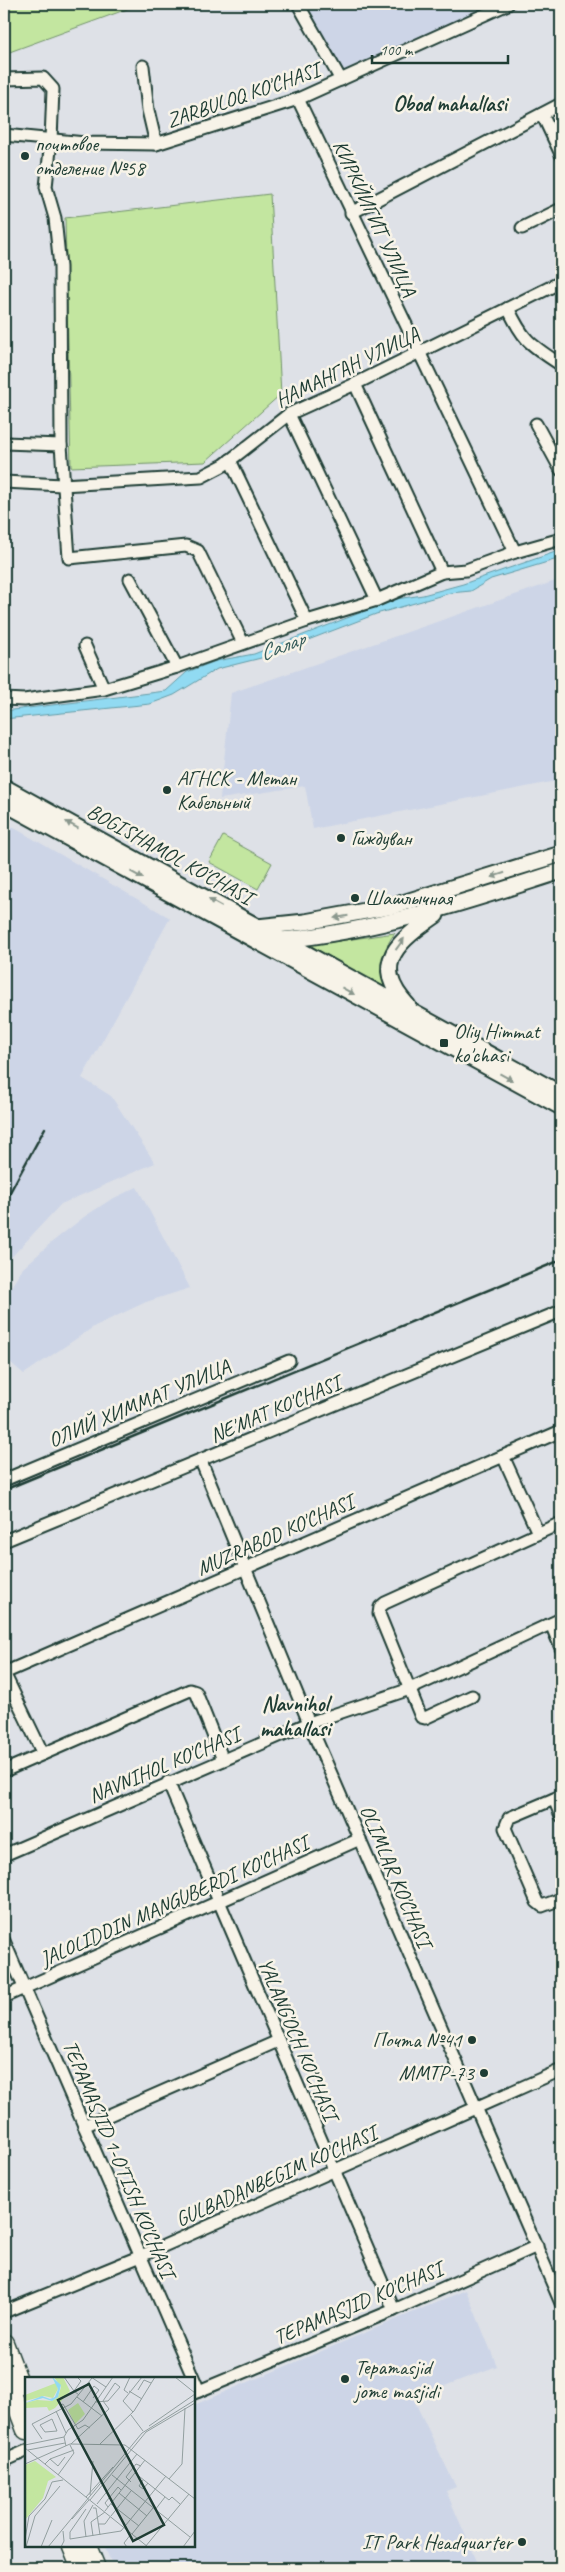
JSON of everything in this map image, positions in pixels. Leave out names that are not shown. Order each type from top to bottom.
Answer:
[{"type":"main road","name":"BOGISHAMOL KO'CHASI","points":[[4,787],[259,942]]},
{"type":"main road","name":"BOGISHAMOL KO'CHASI","points":[[4,803],[162,882],[258,927],[259,942]]},
{"type":"main road","points":[[258,927],[305,922],[371,911],[424,898],[561,854]]},
{"type":"main road","points":[[526,866],[531,881]]},
{"type":"main road","points":[[259,942],[380,925],[444,909],[561,870]]},
{"type":"main road","points":[[418,1015],[394,989],[390,974],[391,959],[396,947],[404,937],[444,909]]},
{"type":"main road","points":[[258,927],[282,940],[318,967],[561,1107]]},
{"type":"main road","points":[[259,942],[318,967],[418,1015],[561,1094]]},
{"type":"main road","points":[[4,2343],[25,2396]]},
{"type":"main road","points":[[4,2372],[25,2427]]},
{"type":"main road","points":[[72,2547],[81,2568]]},
{"type":"main road","points":[[87,2547],[96,2568]]},
{"type":"street","points":[[298,4],[341,80]]},
{"type":"street","name":"ZARBULOQ KO'CHASI","points":[[4,135],[51,140],[156,144],[298,99],[508,4]]},
{"type":"street","points":[[143,66],[148,110],[156,144]]},
{"type":"street","points":[[4,79],[43,78],[49,82],[53,89],[51,140],[46,187],[55,218],[60,267],[62,485],[69,558],[186,546],[198,551],[243,643]]},
{"type":"street","name":"КИРКЙИГИТ УЛИЦА","points":[[298,99],[418,353],[515,552]]},
{"type":"street","points":[[351,213],[561,104]]},
{"type":"street","points":[[542,114],[561,154]]},
{"type":"street","points":[[522,228],[561,209]]},
{"type":"street","name":"НАМАНГАН УЛИЦА","points":[[4,482],[62,485],[201,477],[217,470],[289,414],[355,384],[561,282]]},
{"type":"street","points":[[508,308],[520,334],[532,346],[561,365]]},
{"type":"street","points":[[355,384],[442,572]]},
{"type":"street","points":[[289,414],[377,600]]},
{"type":"street","points":[[536,424],[561,470]]},
{"type":"street","points":[[4,443],[61,445]]},
{"type":"street","points":[[230,460],[307,621]]},
{"type":"street","points":[[4,700],[24,700],[104,689],[177,667],[307,621],[377,600],[442,572],[466,570],[515,552],[561,539]]},
{"type":"street","points":[[130,579],[177,667]]},
{"type":"street","points":[[85,646],[104,689]]},
{"type":"street","name":"NE'MAT KO'CHASI","points":[[4,1541],[201,1461],[264,1432],[561,1311]]},
{"type":"street","name":"ОЛИЙ ХИММАТ УЛИЦА","points":[[4,1480],[289,1361]]},
{"type":"street","name":"MUZRABOD KO'CHASI","points":[[4,1673],[561,1431]]},
{"type":"street","points":[[504,1456],[538,1533]]},
{"type":"street","name":"OLIMLAR KO'CHASI","points":[[201,1461],[244,1570],[309,1723],[476,2108],[537,2246],[558,2287],[561,2303]]},
{"type":"street","points":[[472,1696],[425,1718],[421,1716],[379,1614],[380,1607],[385,1602],[561,1523]]},
{"type":"street","points":[[556,1622],[561,1648]]},
{"type":"street","name":"NAVNIHOL KO'CHASI","points":[[4,1855],[168,1782],[309,1723],[410,1689],[556,1622]]},
{"type":"street","points":[[4,1673],[43,1754]]},
{"type":"street","points":[[4,1771],[190,1690],[196,1692],[223,1760]]},
{"type":"street","name":"YALANG'OCH KO'CHASI","points":[[168,1782],[394,2310]]},
{"type":"street","points":[[561,1816],[557,1798],[509,1818],[505,1828],[537,1902],[542,1906],[561,1899]]},
{"type":"street","name":"JALOLIDDIN MANGUBERDI KO'CHASI","points":[[4,1996],[360,1839]]},
{"type":"street","name":"TEPAMASJID 1-O'TISH KO'CHASI","points":[[4,1941],[141,2256],[191,2377]]},
{"type":"street","points":[[84,2126],[278,2041]]},
{"type":"street","name":"GULBADANBEGIM KO'CHASI","points":[[4,2312],[141,2256],[561,2070]]},
{"type":"street","name":"TEPAMASJID KO'CHASI","points":[[197,2392],[394,2310],[537,2246]]},
{"type":"street","points":[[4,2461],[25,2451]]},
{"type":"shaded area","points":[[300,4],[491,4],[340,72]]},
{"type":"shaded area","points":[[561,579],[561,780],[313,829],[305,786],[220,799],[231,693]]},
{"type":"shaded area","points":[[4,822],[170,918],[82,1078],[111,1096],[155,1163],[61,1204],[4,1265]]},
{"type":"shaded area","points":[[137,1187],[190,1288],[146,1302],[95,1326],[24,1374],[4,1357],[4,1298],[23,1268],[52,1242],[110,1200]]},
{"type":"shaded area","points":[[466,2290],[497,2366],[413,2398],[456,2487],[446,2491],[480,2568],[114,2568],[104,2547],[195,2547],[195,2405]]},
{"type":"green space","points":[[4,4],[141,4],[4,54]]},
{"type":"green space","points":[[270,194],[281,394],[205,462],[71,467],[65,218]]},
{"type":"green space","points":[[223,836],[272,863],[258,889],[209,862]]},
{"type":"green space","points":[[395,933],[384,955],[383,968],[386,980],[384,988],[310,945]]},
{"type":"water","name":"Салар","points":[[561,550],[561,558],[491,579],[471,591],[450,593],[376,614],[261,658],[217,669],[174,695],[150,704],[4,719],[4,711],[166,691],[187,672],[216,661],[254,654],[396,599],[423,595],[463,584]]},
{"type":"railway","points":[[4,1203],[45,1128]]},
{"type":"railway","points":[[4,1490],[561,1260]]},
{"type":"place","name":"почтовое отделение №58","points":[[25,156]]},
{"type":"place","name":"АГНСК - Метан Кабельный","points":[[167,790]]},
{"type":"place","name":"Гиждуван","points":[[341,838]]},
{"type":"place","name":"Шашлычная","points":[[355,898]]},
{"type":"place","name":"Oliy Himmat ko'chasi","points":[[444,1043]]},
{"type":"place","name":"Почта №41","points":[[472,2040]]},
{"type":"place","name":"MMTP-73","points":[[484,2073]]},
{"type":"place","name":"Tepamasjid jome masjidi","points":[[345,2379]]},
{"type":"place","name":"IT Park Headquarter","points":[[522,2542]]},
{"type":"district","name":"Obod mahallasi","points":[[450,104]]},
{"type":"district","name":"Navnihol mahallasi","points":[[295,1716]]}]
